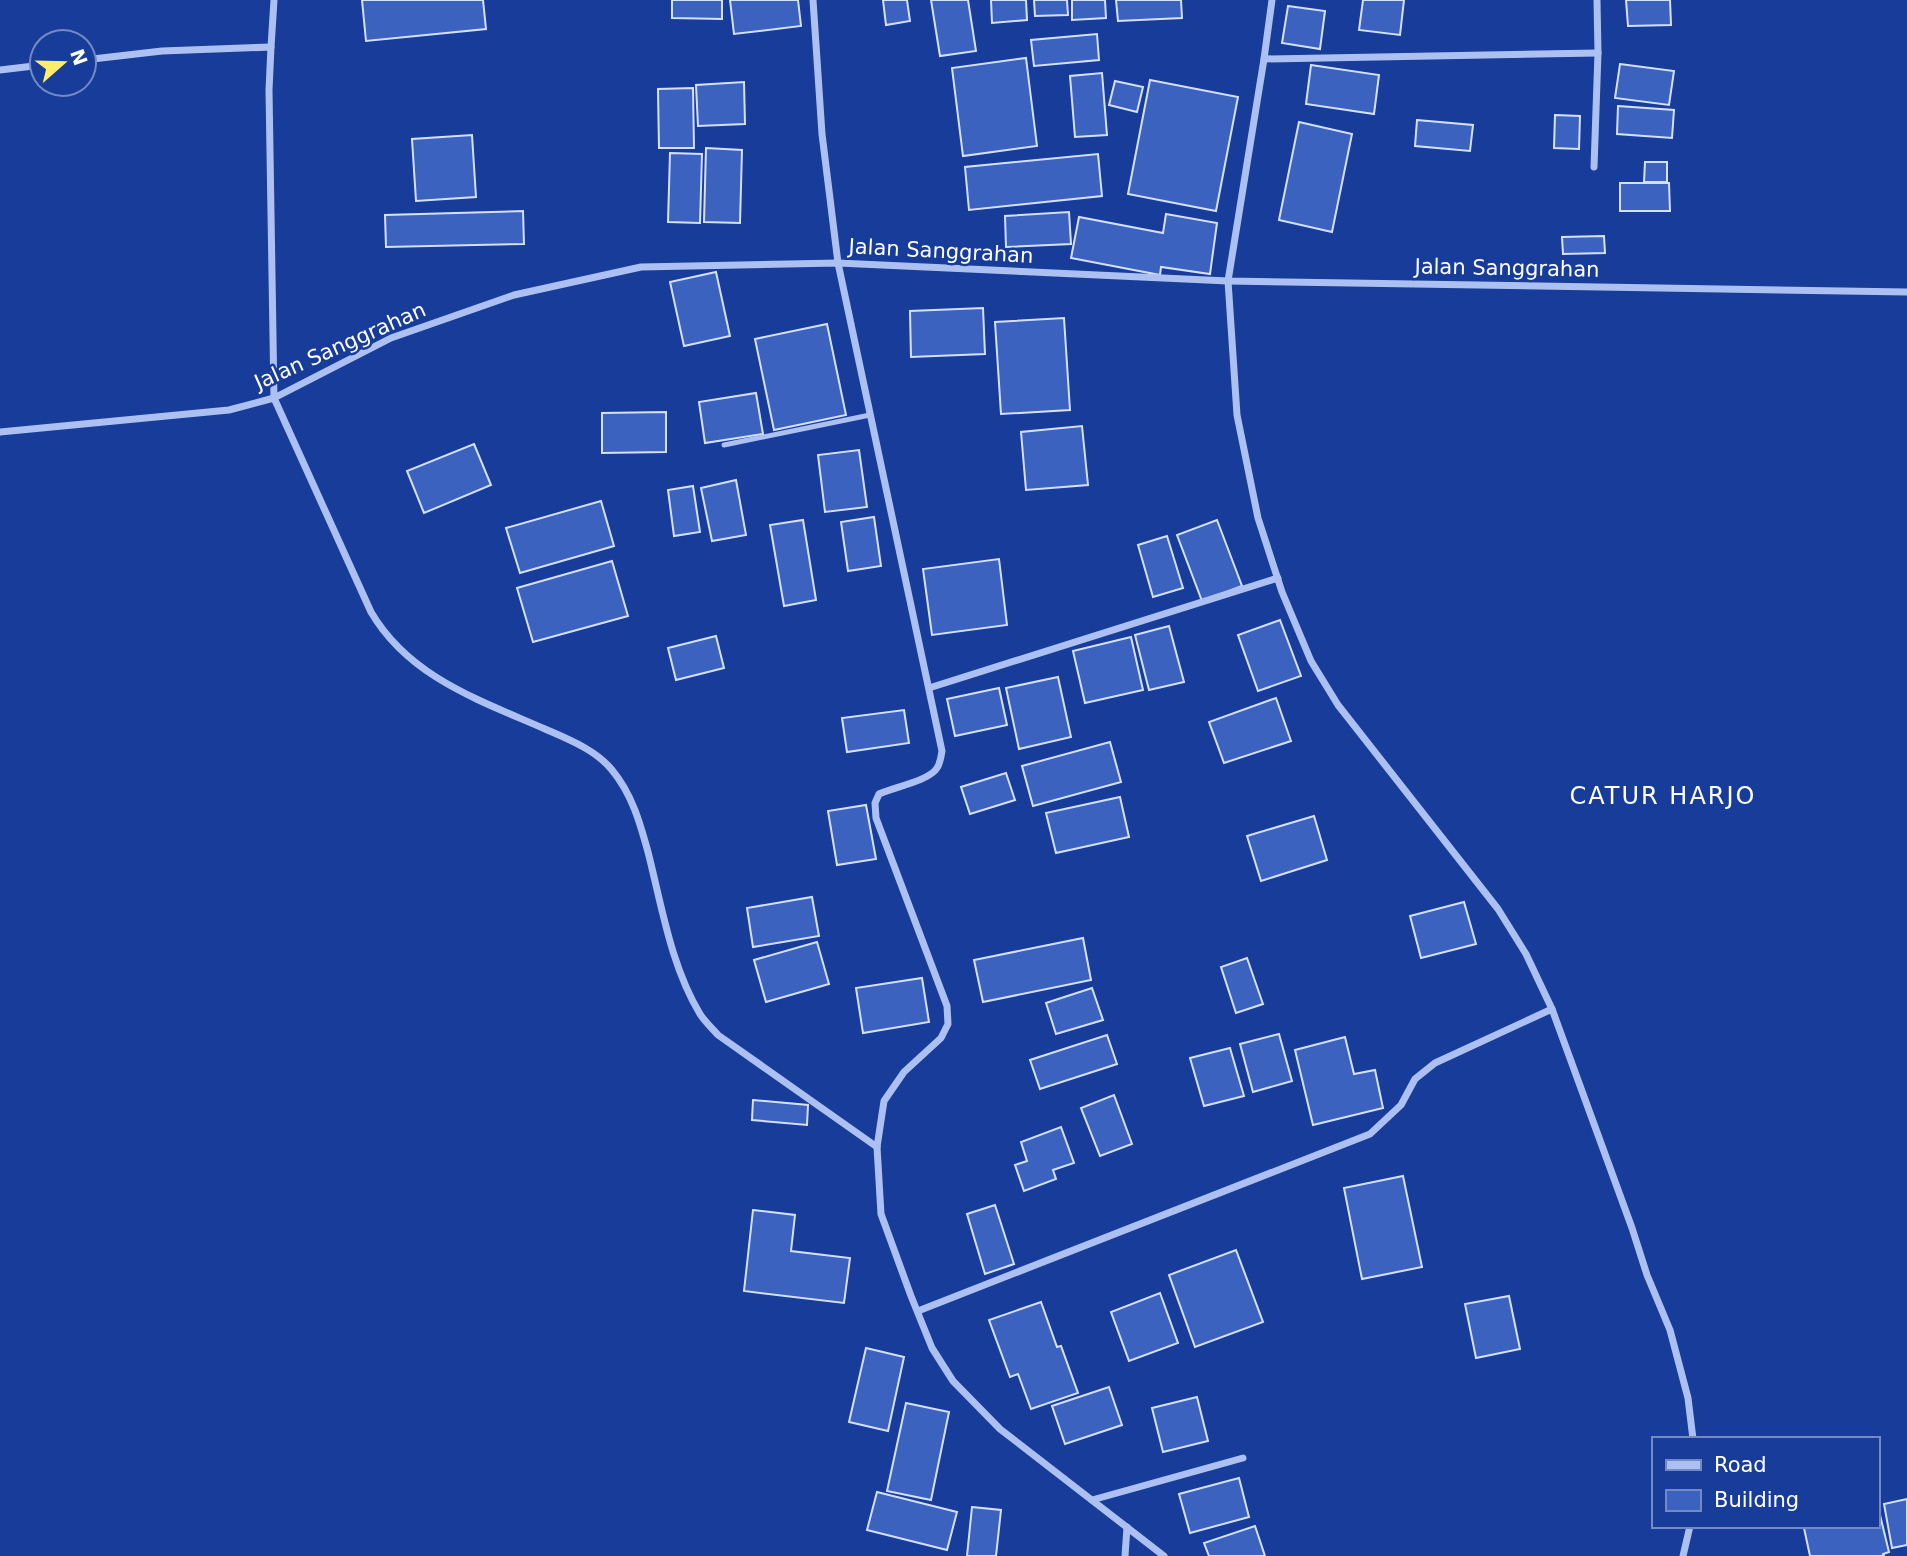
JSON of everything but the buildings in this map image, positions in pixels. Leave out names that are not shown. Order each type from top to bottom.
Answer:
[{"type":"street","points":[[274,0],[269,90],[274,398],[370,612],[382,632],[431,674],[458,691],[565,737],[592,752],[610,767],[625,786],[639,818],[680,974],[702,1017],[718,1035],[877,1147]]},
{"type":"street","points":[[813,0],[822,134],[838,263],[942,751],[939,767],[930,776],[891,788],[879,794],[875,803],[876,818],[947,1006],[948,1024],[941,1038],[904,1072],[884,1101],[877,1147],[881,1214],[932,1348],[953,1381],[1000,1429],[1164,1556]]},
{"type":"street","points":[[1272,0],[1228,281],[1237,415],[1258,518],[1311,661],[1338,705],[1498,909],[1527,954],[1552,1009],[1647,1275],[1670,1330],[1688,1398],[1693,1437]]},
{"type":"street","points":[[1594,167],[1597,0]]},
{"type":"street","points":[[98,58],[162,51],[271,47]]},
{"type":"street","points":[[1264,59],[1598,53]]},
{"type":"street","points":[[0,70],[28,67]]},
{"type":"street","name":"Jalan Sanggrahan","points":[[0,432],[229,410],[274,398],[391,338],[514,295],[641,267],[838,263],[1228,281],[1907,292]]},
{"type":"street","points":[[929,688],[1278,578]]},
{"type":"street","points":[[918,1311],[1370,1134],[1401,1105],[1415,1079],[1435,1063],[1552,1009]]},
{"type":"street","points":[[1092,1500],[1243,1458]]},
{"type":"street","points":[[1125,1556],[1127,1527]]},
{"type":"street","points":[[1683,1556],[1690,1528]]},
{"type":"lane","points":[[724,445],[870,415]]},
{"type":"district","name":"CATUR HARJO","points":[[1663,796]]}]
